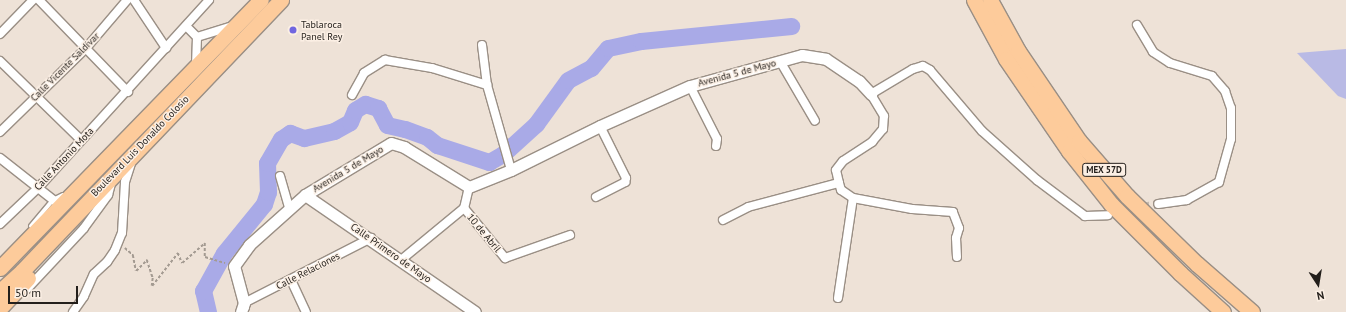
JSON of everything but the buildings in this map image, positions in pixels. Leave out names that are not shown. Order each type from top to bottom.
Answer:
[{"type":"highway","name":"Boulevard Luis Donaldo Colosio","points":[[0,268],[21,247],[57,203],[79,187],[261,0]]},
{"type":"highway","name":"Boulevard Luis Donaldo Colosio","points":[[0,291],[22,271],[133,153],[281,0]]},
{"type":"highway","name":"MEX 57D","points":[[974,0],[1006,59],[1069,151],[1111,204],[1180,273],[1223,312]]},
{"type":"highway","name":"MEX 57D","points":[[990,0],[1018,50],[1079,141],[1127,196],[1197,264],[1252,312]]},
{"type":"highway","points":[[0,308],[69,230],[76,213]]},
{"type":"street","points":[[0,34],[33,0]]},
{"type":"street","points":[[39,0],[87,47],[128,92]]},
{"type":"street","name":"Calle Vicente Saldívar","points":[[0,132],[87,47],[126,0]]},
{"type":"street","points":[[134,0],[166,48]]},
{"type":"street","name":"Calle Antonio Mota","points":[[0,224],[38,188],[81,140],[128,92],[209,0]]},
{"type":"street","points":[[197,37],[238,24]]},
{"type":"street","points":[[1138,24],[1153,52],[1170,63],[1212,76],[1225,91],[1230,108],[1230,139],[1219,182],[1187,200],[1158,204]]},
{"type":"street","points":[[186,26],[197,37],[196,66]]},
{"type":"street","points":[[482,45],[487,85],[511,170]]},
{"type":"street","name":"Avenida 5 de Mayo","points":[[306,195],[391,143],[404,147],[468,187],[511,170],[600,126],[690,86],[708,79],[802,55],[826,59],[859,82],[871,94],[884,116],[883,129],[872,142],[843,161],[836,170],[839,183]]},
{"type":"street","points":[[352,94],[364,73],[385,60],[432,68],[487,85]]},
{"type":"street","points":[[0,61],[81,140]]},
{"type":"street","points":[[780,61],[815,121]]},
{"type":"street","points":[[871,94],[913,69],[923,66],[930,70],[982,131],[1037,180],[1085,216],[1108,215]]},
{"type":"street","points":[[690,86],[717,139],[716,146]]},
{"type":"street","points":[[596,197],[625,182],[626,178],[600,126]]},
{"type":"street","points":[[73,312],[84,296],[94,274],[107,262],[115,250],[122,233],[125,182],[133,153]]},
{"type":"street","points":[[0,158],[57,203]]},
{"type":"street","points":[[4,312],[84,228],[108,195],[114,173]]},
{"type":"street","points":[[280,176],[289,208]]},
{"type":"street","points":[[723,220],[748,207],[839,183],[841,190],[853,198],[912,209],[954,212],[959,228],[956,238],[957,257]]},
{"type":"street","name":"10 de Abril","points":[[468,187],[464,208],[505,258],[570,235]]},
{"type":"street","points":[[244,309],[234,266],[249,245],[289,208],[306,195]]},
{"type":"street","name":"Calle Primero de Mayo","points":[[306,195],[371,238],[475,312]]},
{"type":"street","points":[[838,298],[853,198]]},
{"type":"street","points":[[402,260],[464,208]]},
{"type":"street","name":"Calle Relaciones","points":[[244,309],[291,280],[371,238]]},
{"type":"street","points":[[291,280],[306,312]]},
{"type":"path","points":[[122,233],[126,250],[134,255],[136,271],[147,260],[153,278],[152,286],[178,253],[182,263],[205,244],[205,257],[230,264]]},
{"type":"shaded area","points":[[1346,49],[1346,99],[1338,96],[1297,53]]},
{"type":"waterway","points":[[208,312],[203,291],[224,253],[264,204],[268,192],[267,163],[281,139],[290,133],[304,138],[334,131],[350,122],[355,110],[365,104],[378,108],[387,125],[405,129],[427,137],[437,145],[489,162],[503,154],[536,124],[568,80],[591,68],[608,48],[641,41],[791,26]]},
{"type":"tunnel","points":[[1118,212],[1158,204]]},
{"type":"place","name":"Tablaroca Panel Rey","points":[[293,30]]}]
